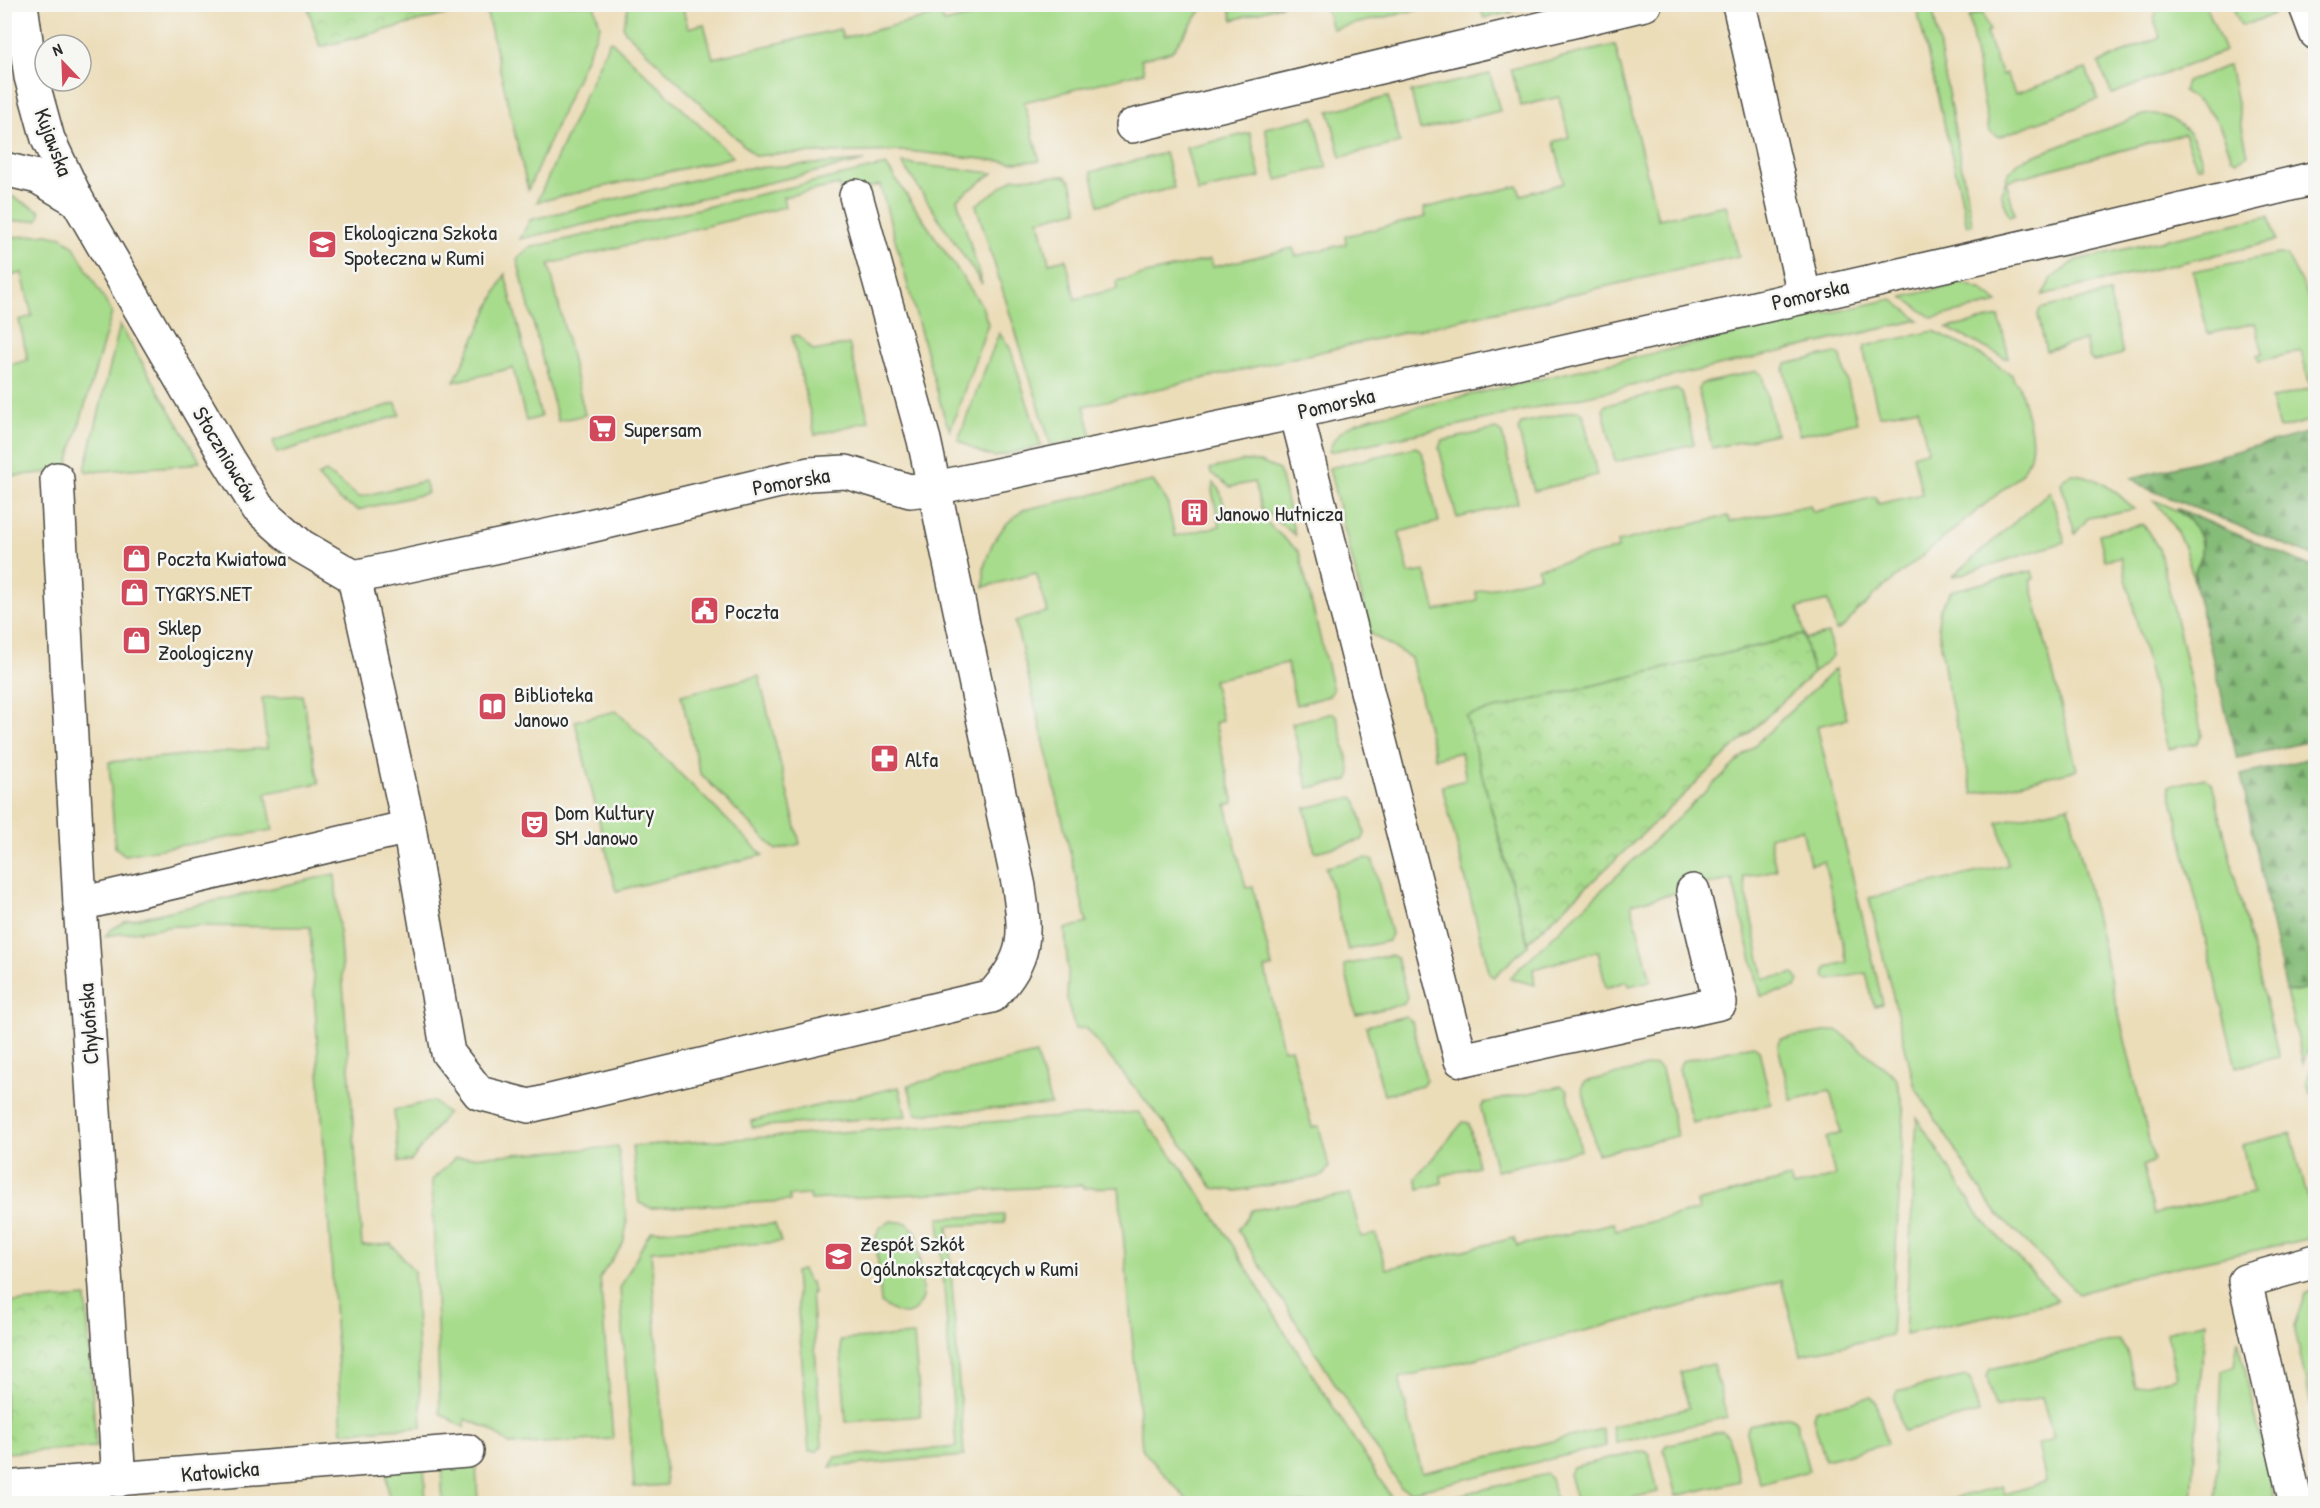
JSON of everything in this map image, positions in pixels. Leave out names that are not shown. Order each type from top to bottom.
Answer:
[{"type":"street","name":"Kujawska","points":[[21,4],[31,77],[48,139],[77,200]]},
{"type":"street","points":[[1132,126],[1645,4]]},
{"type":"street","points":[[1739,4],[1804,295]]},
{"type":"street","points":[[2305,4],[2316,33]]},
{"type":"street","name":"Kujawska","points":[[4,169],[38,177],[77,200]]},
{"type":"street","name":"Pomorska","points":[[354,577],[560,533],[809,474],[846,472],[910,491],[934,488],[1296,412],[2103,229],[2316,178]]},
{"type":"street","points":[[354,577],[409,827],[448,1053],[479,1093],[529,1106],[992,996],[1016,967],[1025,930],[1019,887],[924,440],[856,196]]},
{"type":"street","name":"Stoczniowców","points":[[77,200],[258,508],[301,546],[354,577]]},
{"type":"street","points":[[1296,412],[1461,1060],[1720,1003],[1693,891]]},
{"type":"street","name":"Chylońska","points":[[57,479],[110,1488]]},
{"type":"street","points":[[80,904],[409,827]]},
{"type":"street","points":[[2296,1503],[2244,1281],[2316,1261]]},
{"type":"street","name":"Katowicka","points":[[4,1488],[110,1488],[452,1452]]},
{"type":"green space","points":[[465,4],[467,9],[320,47],[307,5]]},
{"type":"green space","points":[[1229,4],[1283,5],[1233,20]]},
{"type":"green space","points":[[1325,4],[1438,5],[1332,29]]},
{"type":"green space","points":[[485,5],[594,5],[600,26],[528,190]]},
{"type":"green space","points":[[629,5],[682,5],[688,28],[704,24],[713,58],[840,29],[843,38],[941,14],[944,23],[1019,5],[1205,5],[1172,51],[1141,59],[1144,72],[1024,102],[1040,161],[1010,162],[907,151],[755,156],[625,31],[623,26]]},
{"type":"green space","points":[[1480,5],[1500,5],[1512,12],[1484,18]]},
{"type":"green space","points":[[1916,5],[1932,5],[1972,224],[1967,226],[1959,186]]},
{"type":"green space","points":[[2152,5],[2206,5],[2225,51],[2112,94],[2099,63],[2160,37]]},
{"type":"green space","points":[[2232,5],[2269,5],[2273,15],[2241,26]]},
{"type":"green space","points":[[1982,12],[1990,31],[1986,33],[2002,75],[2006,73],[2015,94],[2086,69],[2098,99],[1999,137],[1989,132],[1969,17]]},
{"type":"green space","points":[[610,40],[733,157],[537,202]]},
{"type":"green space","points":[[1615,45],[1658,219],[1726,205],[1739,256],[1084,406],[1092,437],[1051,445],[976,205],[1014,178],[1065,176],[1071,182],[1078,210],[1039,220],[1049,263],[1066,259],[1075,299],[1117,289],[1116,281],[1211,259],[1213,267],[1293,248],[1296,256],[1346,244],[1345,236],[1426,217],[1424,208],[1518,186],[1521,195],[1564,183],[1554,142],[1569,137],[1559,97],[1521,106],[1511,69]]},
{"type":"green space","points":[[2229,65],[2248,155],[2237,161],[2232,159],[2220,127],[2210,112],[2183,91],[2186,82]]},
{"type":"green space","points":[[1490,74],[1500,111],[1420,130],[1411,92]]},
{"type":"green space","points":[[1388,97],[1400,143],[1341,157],[1329,111]]},
{"type":"green space","points":[[2154,114],[2173,120],[2188,131],[2201,156],[2203,166],[2197,167],[2184,134],[2006,181],[2015,214],[2009,216],[2001,193],[2008,174],[2020,161],[2143,115]]},
{"type":"green space","points":[[1314,117],[1327,167],[1277,180],[1265,128]]},
{"type":"green space","points":[[1250,133],[1260,177],[1198,192],[1186,148]]},
{"type":"green space","points":[[1165,153],[1174,188],[1099,205],[1091,172]]},
{"type":"green space","points":[[864,161],[520,239],[530,220],[737,169]]},
{"type":"green space","points":[[902,163],[993,173],[957,199],[982,284]]},
{"type":"green space","points":[[886,165],[982,306],[988,324],[950,431],[880,185],[841,194],[839,185],[783,197],[785,207],[549,264],[585,415],[558,421],[517,259],[529,248]]},
{"type":"green space","points":[[5,193],[40,211],[40,217],[37,220],[5,222]]},
{"type":"green space","points":[[2269,216],[2276,240],[2271,242],[2042,295],[2053,277],[2077,260]]},
{"type":"green space","points":[[47,234],[62,237],[74,247],[112,313],[66,470],[5,477],[5,366],[28,360],[19,320],[32,316],[22,273],[5,277],[5,238]]},
{"type":"green space","points":[[2279,254],[2287,256],[2315,309],[2315,419],[2279,429],[2271,399],[2311,388],[2301,351],[2259,361],[2257,355],[2263,353],[2255,323],[2208,334],[2193,271]]},
{"type":"green space","points":[[505,274],[541,417],[526,421],[513,368],[454,382]]},
{"type":"green space","points":[[1963,283],[1982,290],[1998,303],[1932,318],[1903,297]]},
{"type":"green space","points":[[2109,293],[2123,354],[2094,361],[2090,359],[2085,340],[2046,351],[2038,315],[2040,309]]},
{"type":"green space","points":[[1892,299],[1919,320],[1460,425],[1329,452],[1335,438],[1345,428],[1373,417]]},
{"type":"green space","points":[[1999,317],[2009,357],[2005,358],[1947,328]]},
{"type":"green space","points":[[120,325],[200,461],[189,465],[88,472],[85,470]]},
{"type":"green space","points":[[1934,331],[1983,356],[2012,375],[2019,385],[2029,421],[2032,445],[2030,457],[2017,478],[1872,597],[1844,627],[1836,631],[1828,601],[1798,608],[1806,639],[1828,634],[1833,656],[1813,673],[1803,635],[1466,716],[1528,945],[1494,977],[1490,975],[1442,786],[1466,780],[1461,752],[1435,758],[1411,658],[1371,634],[1329,468],[1416,447],[1422,452],[1439,522],[1399,532],[1409,574],[1425,571],[1436,611],[1477,600],[1476,592],[1540,576],[1538,568],[1618,549],[1617,542],[1728,516],[1730,522],[1810,505],[1813,512],[1876,497],[1878,504],[1922,494],[1913,455],[1928,450],[1918,408],[1879,416],[1864,352],[1865,346]]},
{"type":"green space","points":[[999,333],[1010,348],[1041,446],[995,457],[981,453],[958,440]]},
{"type":"green space","points":[[798,335],[814,351],[849,344],[869,421],[815,435],[792,336]]},
{"type":"green space","points":[[1836,353],[1841,357],[1857,422],[1799,435],[1784,370],[1786,364]]},
{"type":"green space","points":[[1757,371],[1762,375],[1776,434],[1712,448],[1698,389],[1701,384]]},
{"type":"green space","points":[[1677,389],[1682,392],[1694,444],[1615,462],[1603,409],[1606,405]]},
{"type":"green space","points":[[396,403],[400,415],[277,453],[273,441]]},
{"type":"green space","points":[[1578,410],[1583,414],[1597,475],[1534,491],[1518,429],[1522,423]]},
{"type":"green space","points":[[1496,429],[1502,433],[1518,503],[1457,518],[1439,448],[1442,441]]},
{"type":"green space","points":[[2315,431],[2315,557],[2141,486],[2132,478]]},
{"type":"green space","points":[[1244,461],[1260,462],[1279,470],[1295,535],[1261,508],[1254,482],[1230,487],[1211,473],[1210,469]]},
{"type":"green space","points":[[326,472],[359,497],[425,481],[428,493],[358,510],[339,500],[317,476]]},
{"type":"green space","points":[[2072,474],[2098,481],[2114,491],[2134,509],[2088,518],[2075,534],[2061,483],[2065,477]]},
{"type":"green space","points":[[1153,481],[1167,501],[1175,536],[1220,526],[1212,491],[1213,483],[1219,488],[1228,519],[1256,513],[1299,552],[1333,690],[1329,696],[1296,705],[1287,663],[1213,680],[1222,720],[1215,723],[1234,803],[1226,805],[1246,888],[1253,887],[1272,967],[1265,969],[1283,1049],[1291,1048],[1312,1127],[1319,1126],[1329,1167],[1323,1176],[1236,1191],[1213,1188],[1191,1155],[1085,1028],[1075,1029],[1067,1000],[1065,929],[1087,923],[1015,621],[1048,612],[1036,573],[984,587],[984,567],[992,544],[1005,525],[1023,510]]},
{"type":"green space","points":[[2050,491],[2065,542],[1952,577]]},
{"type":"green space","points":[[2153,500],[2188,519],[2198,534],[2201,554],[2195,574],[2196,590],[2182,542],[2163,511]]},
{"type":"green space","points":[[2176,508],[2315,568],[2315,740],[2237,758],[2196,590],[2195,571],[2201,558],[2202,539],[2193,525]]},
{"type":"green space","points":[[2143,524],[2159,549],[2202,735],[2197,743],[2168,749],[2121,557],[2105,560],[2099,534]]},
{"type":"green space","points":[[2032,571],[2034,579],[2030,580],[2077,770],[1973,794],[1947,685],[1938,624],[1940,609],[1951,591]]},
{"type":"green space","points":[[1803,635],[1813,673],[1528,942],[1466,716]]},
{"type":"green space","points":[[1835,669],[1847,719],[1817,726],[1883,1004],[1874,1006],[1866,973],[1830,980],[1825,977],[1827,967],[1847,962],[1824,861],[1810,864],[1802,829],[1769,837],[1776,870],[1743,877],[1764,979],[1794,974],[1799,981],[1796,988],[1761,996],[1732,879],[1631,904],[1651,981],[1629,986],[1627,981],[1606,988],[1598,951],[1533,969],[1535,985],[1509,978]]},
{"type":"green space","points":[[759,676],[800,844],[776,850],[700,773],[681,695]]},
{"type":"green space","points":[[302,695],[319,783],[266,793],[273,830],[125,855],[115,847],[109,762],[267,748],[262,698]]},
{"type":"green space","points":[[616,711],[763,855],[616,891],[575,721]]},
{"type":"green space","points":[[1333,713],[1337,717],[1351,773],[1348,780],[1308,788],[1292,723]]},
{"type":"green space","points":[[2315,757],[2315,984],[2299,991],[2286,991],[2241,775]]},
{"type":"green space","points":[[2205,778],[2212,783],[2279,1057],[2236,1067],[2169,786]]},
{"type":"green space","points":[[1353,797],[1357,802],[1365,834],[1362,840],[1315,852],[1305,808]]},
{"type":"green space","points":[[2070,806],[2154,1161],[2143,1166],[2154,1214],[2253,1193],[2242,1145],[2291,1133],[2312,1215],[2307,1239],[2131,1277],[2079,1294],[1992,1208],[1915,1087],[1869,898],[2008,865],[1998,822]]},
{"type":"green space","points":[[1366,858],[1373,861],[1391,934],[1388,941],[1348,950],[1326,867]]},
{"type":"green space","points":[[335,874],[362,1246],[391,1244],[414,1271],[422,1427],[342,1432],[310,927],[174,926],[105,936],[126,921]]},
{"type":"green space","points":[[1391,955],[1397,958],[1407,997],[1404,1004],[1356,1015],[1344,965]]},
{"type":"green space","points":[[2315,984],[2315,1029],[2303,1063],[2286,991],[2296,992]]},
{"type":"green space","points":[[1406,1016],[1412,1022],[1426,1079],[1422,1086],[1384,1095],[1366,1026]]},
{"type":"green space","points":[[1837,1030],[1896,1077],[1904,1111],[1891,1335],[1801,1355],[1781,1281],[1399,1378],[1422,1473],[1602,1429],[1606,1446],[1410,1492],[1401,1488],[1238,1230],[1252,1210],[1350,1194],[1361,1237],[1376,1234],[1386,1269],[1514,1238],[1517,1246],[1613,1223],[1616,1230],[1699,1210],[1697,1202],[1790,1178],[1793,1187],[1835,1176],[1826,1138],[1841,1133],[1830,1091],[1791,1100],[1778,1046],[1781,1039]]},
{"type":"green space","points":[[1753,1045],[1759,1050],[1771,1104],[1692,1123],[1679,1068],[1682,1061]]},
{"type":"green space","points":[[1036,1054],[1051,1105],[916,1114],[908,1085]]},
{"type":"green space","points":[[2315,1059],[2315,1090],[2310,1094],[2307,1081]]},
{"type":"green space","points":[[1655,1065],[1662,1070],[1677,1136],[1597,1154],[1582,1087],[1585,1082]]},
{"type":"green space","points":[[1561,1086],[1567,1090],[1581,1150],[1496,1171],[1481,1108],[1484,1103]]},
{"type":"green space","points":[[899,1087],[906,1116],[752,1127],[751,1121]]},
{"type":"green space","points":[[433,1101],[447,1113],[411,1161],[399,1162],[394,1110]]},
{"type":"green space","points":[[1138,1112],[1186,1174],[1226,1234],[1285,1332],[1395,1503],[1190,1503],[1147,1455],[1142,1448],[1119,1187],[1083,1188],[1082,1185],[810,1200],[809,1195],[789,1196],[790,1201],[651,1208],[639,1203],[632,1146]]},
{"type":"green space","points":[[1917,1118],[1980,1217],[2058,1301],[1905,1334]]},
{"type":"green space","points":[[1463,1122],[1469,1123],[1478,1166],[1441,1176],[1442,1183],[1419,1189],[1416,1178]]},
{"type":"green space","points":[[618,1147],[627,1224],[623,1244],[600,1277],[613,1439],[511,1445],[488,1428],[465,1419],[465,1428],[440,1413],[432,1180],[455,1158]]},
{"type":"green space","points":[[1004,1215],[1004,1223],[948,1226],[964,1456],[830,1467],[836,1457],[956,1447],[939,1218]]},
{"type":"green space","points":[[891,1221],[907,1223],[917,1233],[923,1298],[915,1310],[905,1314],[893,1311],[881,1303],[876,1237],[879,1228]]},
{"type":"green space","points":[[775,1224],[781,1242],[651,1251],[666,1485],[634,1487],[620,1288],[647,1237],[652,1231]]},
{"type":"green space","points":[[802,1270],[808,1282],[811,1282],[813,1293],[811,1293],[822,1446],[817,1451],[809,1451],[795,1272]]},
{"type":"green space","points":[[2315,1289],[2316,1419],[2314,1419],[2294,1326],[2305,1294]]},
{"type":"green space","points":[[86,1297],[96,1447],[5,1453],[5,1303]]},
{"type":"green space","points":[[2206,1321],[2192,1503],[1935,1503],[2002,1486],[2005,1494],[2046,1482],[2038,1444],[2054,1439],[2042,1397],[1995,1408],[1987,1377],[1990,1369],[2119,1340],[2127,1352],[2135,1387],[2177,1377],[2166,1332]]},
{"type":"green space","points":[[914,1335],[921,1416],[846,1422],[840,1340]]},
{"type":"green space","points":[[2238,1339],[2275,1503],[2216,1503],[2222,1370],[2234,1366]]},
{"type":"green space","points":[[1713,1364],[1727,1417],[1616,1443],[1612,1426],[1689,1408],[1680,1372]]},
{"type":"green space","points":[[1966,1376],[1971,1381],[1979,1413],[1903,1431],[1894,1398],[1897,1392]]},
{"type":"green space","points":[[1871,1397],[1876,1402],[1887,1444],[1825,1460],[1813,1417],[1815,1410]]},
{"type":"green space","points":[[1790,1416],[1796,1422],[1809,1471],[1760,1484],[1746,1432],[1749,1425]]},
{"type":"green space","points":[[1722,1431],[1728,1436],[1740,1481],[1676,1496],[1664,1450],[1667,1445]]},
{"type":"green space","points":[[1644,1451],[1649,1454],[1658,1492],[1609,1503],[1577,1503],[1569,1474],[1573,1467]]},
{"type":"green space","points":[[476,1464],[478,1503],[443,1503],[441,1466]]},
{"type":"green space","points":[[424,1467],[426,1503],[389,1503],[386,1468]]},
{"type":"green space","points":[[1547,1474],[1551,1479],[1557,1503],[1451,1503],[1456,1496]]},
{"type":"green space","points":[[1117,1498],[1118,1503],[1067,1503],[1067,1501]]},
{"type":"place","name":"Ekologiczna Szkoła Społeczna w Rumi","points":[[323,245]]},
{"type":"place","name":"Supersam","points":[[603,429]]},
{"type":"place","name":"Janowo Hutnicza","points":[[1194,513]]},
{"type":"place","name":"Poczta Kwiatowa","points":[[136,558]]},
{"type":"place","name":"TYGRYS.NET","points":[[134,593]]},
{"type":"place","name":"Poczta","points":[[704,611]]},
{"type":"place","name":"Sklep Zoologiczny","points":[[137,640]]},
{"type":"place","name":"Biblioteka Janowo","points":[[493,707]]},
{"type":"place","name":"Alfa","points":[[884,759]]},
{"type":"place","name":"Dom Kultury SM Janowo","points":[[534,825]]},
{"type":"place","name":"Zespół Szkół Ogólnokształcących w Rumi","points":[[839,1256]]}]
